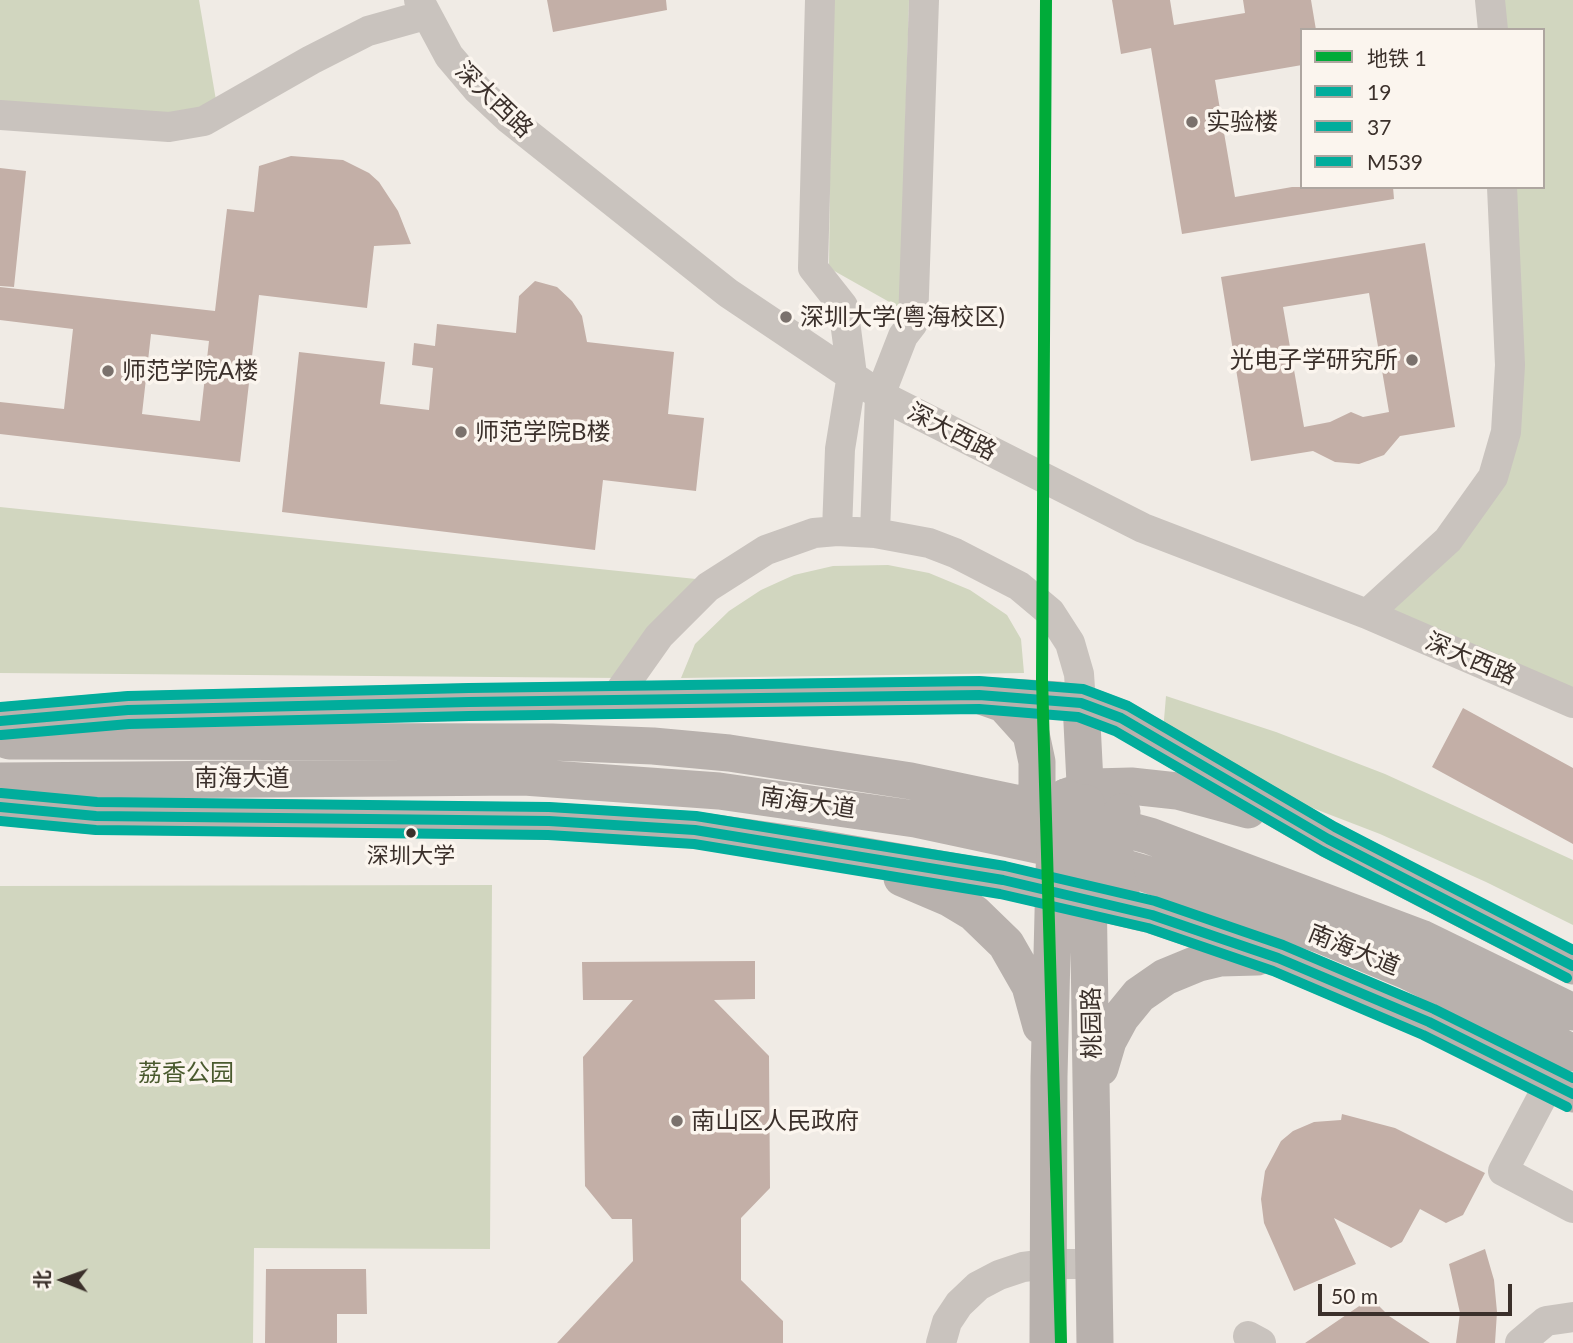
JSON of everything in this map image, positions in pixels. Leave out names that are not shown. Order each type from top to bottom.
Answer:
[{"type":"main road","points":[[979,695],[1004,704],[1031,734],[1037,762],[1069,795]]},
{"type":"main road","points":[[0,721],[128,710],[613,701],[979,695],[1038,697],[1081,703],[1121,718],[1328,839],[1573,967]]},
{"type":"main road","points":[[1062,883],[1056,816],[1069,795],[1081,703]]},
{"type":"main road","name":"南海大道","points":[[0,741],[552,742],[653,746],[729,753],[911,781],[1073,815],[1186,849],[1421,938],[1573,1012]]},
{"type":"main road","name":"南海大道","points":[[0,781],[564,779],[719,791],[915,819],[1110,864],[1321,935],[1407,971],[1573,1053]]},
{"type":"main road","points":[[1069,795],[1130,786],[1177,791],[1235,805],[1328,839]]},
{"type":"main road","points":[[1062,883],[1115,871],[1115,832],[1122,812],[1141,799],[1177,791]]},
{"type":"main road","points":[[0,807],[138,817],[561,822],[695,830],[1062,883],[1278,958],[1429,1022],[1562,1088]]},
{"type":"main road","points":[[801,845],[908,880],[949,898],[974,913],[994,931],[1013,955],[1030,986],[1045,1042],[1049,1077]]},
{"type":"main road","name":"桃园路","points":[[1048,1343],[1049,1077],[1062,883]]},
{"type":"main road","name":"桃园路","points":[[1062,883],[1093,1104],[1095,1343]]},
{"type":"main road","points":[[1093,1104],[1108,1041],[1121,1017],[1139,995],[1165,977],[1199,963],[1244,956],[1278,958]]},
{"type":"street","points":[[820,0],[813,268],[843,306],[852,374],[840,449],[837,531]]},
{"type":"street","points":[[875,533],[880,395],[903,336],[913,323],[924,0]]},
{"type":"street","points":[[1490,0],[1493,28]]},
{"type":"street","points":[[0,115],[169,127],[204,121],[311,60],[422,7]]},
{"type":"street","name":"深大西路","points":[[422,7],[449,56],[477,89],[509,119],[728,293],[880,395],[1143,528],[1367,614],[1573,703]]},
{"type":"street","points":[[1367,614],[1448,540],[1493,477],[1506,432],[1510,365],[1503,189]]},
{"type":"street","points":[[613,701],[659,636],[708,587],[766,550],[814,533],[837,531],[875,533],[929,543],[1002,576],[1038,600],[1061,626],[1070,643],[1079,674],[1081,703]]},
{"type":"street","points":[[1562,1088],[1503,1171],[1573,1208]]},
{"type":"street","points":[[941,1343],[947,1322],[959,1304],[978,1286],[1023,1267],[1094,1264]]},
{"type":"street","points":[[1520,1343],[1546,1321],[1573,1317]]},
{"type":"green space","points":[[0,0],[199,0],[218,112],[0,115]]},
{"type":"green space","points":[[832,0],[909,0],[900,308],[829,268]]},
{"type":"green space","points":[[1490,0],[1573,0],[1573,703],[1367,614],[1493,478],[1502,189],[1545,189],[1545,28],[1493,28]]},
{"type":"green space","points":[[0,507],[696,579],[621,678],[0,673]]},
{"type":"green space","points":[[888,565],[929,573],[970,590],[1007,615],[1021,639],[1024,673],[681,678],[695,644],[729,611],[761,590],[794,575],[833,566]]},
{"type":"green space","points":[[1166,696],[1276,732],[1385,774],[1573,860],[1573,925],[1380,834],[1271,792],[1161,755]]},
{"type":"green space","name":"荔香公园","points":[[492,885],[490,1249],[254,1248],[253,1343],[0,1343],[0,886]]},
{"type":"building","points":[[547,0],[666,0],[667,10],[553,32]]},
{"type":"building","name":"实验楼","points":[[1112,0],[1170,0],[1174,25],[1245,13],[1243,0],[1311,0],[1316,28],[1300,28],[1300,65],[1215,80],[1235,197],[1300,187],[1393,189],[1394,199],[1182,234],[1151,48],[1121,54]]},
{"type":"building","points":[[291,156],[343,160],[369,173],[379,182],[398,211],[411,244],[374,246],[367,308],[259,295],[240,462],[0,434],[0,402],[64,409],[73,329],[0,320],[0,287],[215,311],[227,209],[254,212],[259,166]],"holes":[[[151,334],[209,341],[200,421],[142,414]]]},
{"type":"building","points":[[0,168],[26,171],[14,287],[0,286]]},
{"type":"building","name":"光电子学研究所","points":[[1425,243],[1455,427],[1400,436],[1384,455],[1359,464],[1335,462],[1313,451],[1251,461],[1221,277]],"holes":[[[1369,293],[1389,412],[1363,417],[1351,412],[1330,422],[1304,427],[1283,307]]]},
{"type":"building","points":[[535,281],[557,287],[572,301],[582,316],[587,342],[674,352],[668,414],[704,418],[696,491],[603,480],[595,550],[282,512],[299,352],[385,362],[380,404],[429,410],[433,368],[412,365],[414,343],[435,346],[437,324],[516,333],[519,296]]},
{"type":"building","points":[[1463,708],[1573,768],[1573,844],[1432,767]]},
{"type":"building","name":"南山区人民政府","points":[[755,961],[755,999],[714,1000],[769,1056],[770,1188],[741,1218],[741,1280],[783,1321],[783,1343],[557,1343],[633,1261],[632,1219],[612,1219],[585,1186],[583,1057],[633,1000],[583,1000],[582,962]]},
{"type":"building","points":[[1342,1114],[1395,1128],[1485,1173],[1463,1215],[1446,1223],[1420,1209],[1402,1242],[1391,1248],[1334,1218],[1356,1264],[1294,1291],[1264,1223],[1261,1199],[1265,1171],[1281,1141],[1293,1131],[1314,1122],[1341,1120]]},
{"type":"building","points":[[1485,1249],[1494,1280],[1497,1312],[1495,1343],[1456,1343],[1460,1313],[1449,1264]]},
{"type":"building","points":[[266,1269],[366,1269],[367,1314],[337,1314],[337,1343],[265,1343]]},
{"type":"building","points":[[1371,1298],[1389,1316],[1430,1343],[1305,1343]]},
{"type":"metro line","name":"1","points":[[1046,0],[1042,679],[1061,1343]]},
{"type":"transit line","name":"M539","points":[[0,707],[128,696],[469,688],[979,681],[1083,689],[1128,706],[1335,827],[1573,950]]},
{"type":"transit line","name":"19","points":[[0,721],[128,710],[469,702],[979,695],[1081,703],[1121,718],[1328,839],[1573,966]]},
{"type":"transit line","name":"37","points":[[1,735],[129,724],[469,716],[979,709],[1078,717],[1115,731],[1322,851],[1567,978]]},
{"type":"transit line","name":"M539","points":[[1,793],[97,802],[549,807],[696,816],[1005,866],[1155,901],[1283,945],[1434,1009],[1573,1078]]},
{"type":"transit line","name":"19","points":[[0,807],[96,816],[549,821],[695,830],[1003,880],[1152,915],[1278,958],[1429,1022],[1573,1094]]},
{"type":"transit line","name":"37","points":[[0,821],[96,830],[548,835],[694,844],[1000,894],[1148,928],[1273,971],[1423,1035],[1567,1107]]},
{"type":"place","name":"实验楼","points":[[1192,122]]},
{"type":"place","name":"深圳大学(粤海校区)","points":[[786,317]]},
{"type":"place","name":"光电子学研究所","points":[[1412,360]]},
{"type":"place","name":"师范学院A楼","points":[[108,371]]},
{"type":"place","name":"师范学院B楼","points":[[461,432]]},
{"type":"place","name":"深圳大学","points":[[411,833]]},
{"type":"place","name":"南山区人民政府","points":[[677,1121]]}]
